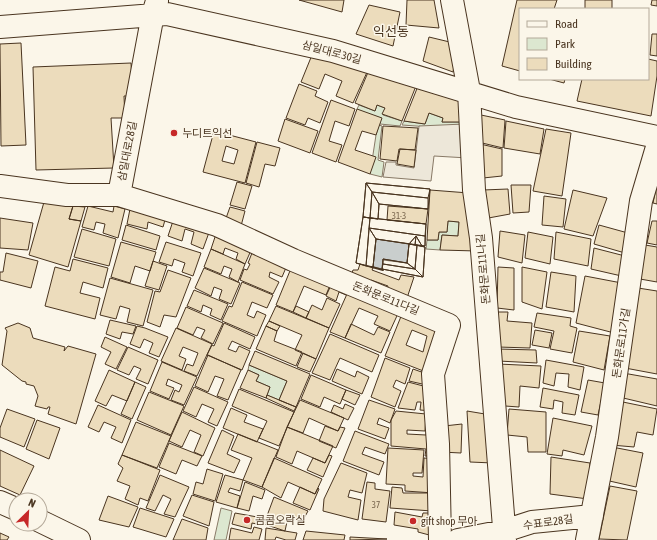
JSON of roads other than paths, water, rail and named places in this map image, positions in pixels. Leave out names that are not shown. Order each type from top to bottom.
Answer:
[{"type":"street","name":"돈화문로11나길","points":[[452,0],[469,92],[474,190],[482,238],[505,535]]},
{"type":"street","name":"삼일대로30길","points":[[0,27],[155,7],[167,14],[326,50],[516,107],[657,137]]},
{"type":"street","name":"삼일대로28길","points":[[0,186],[67,195],[118,195],[155,7]]},
{"type":"street","name":"돈화문로11가길","points":[[587,540],[607,437],[641,201],[657,147]]},
{"type":"street","name":"돈화문로11다길","points":[[118,195],[218,225],[293,260],[449,325],[433,374],[438,444],[440,540]]},
{"type":"street","name":"수표로28길","points":[[458,540],[505,535],[532,522],[592,516]]},
{"type":"street","points":[[48,525],[79,540]]},
{"type":"place","name":"누디트익선","points":[[174,133]]},
{"type":"place","name":"콤콤오락실","points":[[247,520]]},
{"type":"place","name":"gift shop 무아","points":[[413,521]]},
{"type":"district","name":"익선동","points":[[391,31]]}]
